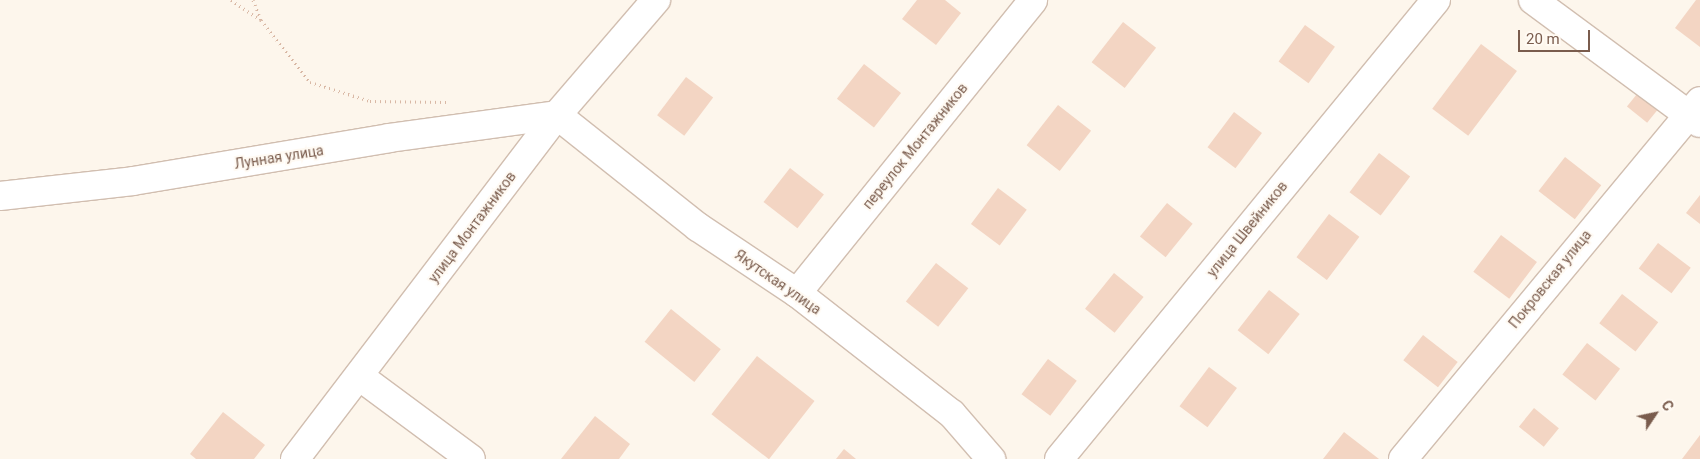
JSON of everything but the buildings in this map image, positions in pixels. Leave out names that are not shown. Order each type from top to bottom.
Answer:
[{"type":"street","name":"улица Монтажников","points":[[295,459],[557,115],[656,0]]},
{"type":"street","name":"переулок Монтажников","points":[[797,293],[1033,0]]},
{"type":"street","name":"улица Швейников","points":[[1059,459],[1436,0]]},
{"type":"street","points":[[1534,0],[1696,113]]},
{"type":"street","name":"Покровская улица","points":[[1402,459],[1696,113]]},
{"type":"street","name":"Лунная улица","points":[[0,196],[133,181],[389,138],[557,115]]},
{"type":"street","name":"Якутская улица","points":[[557,115],[698,227],[797,293],[952,414],[991,459]]},
{"type":"street","points":[[359,376],[471,459]]},
{"type":"path","points":[[231,0],[261,20]]},
{"type":"path","points":[[253,0],[261,20],[310,82],[370,101],[454,102]]}]
